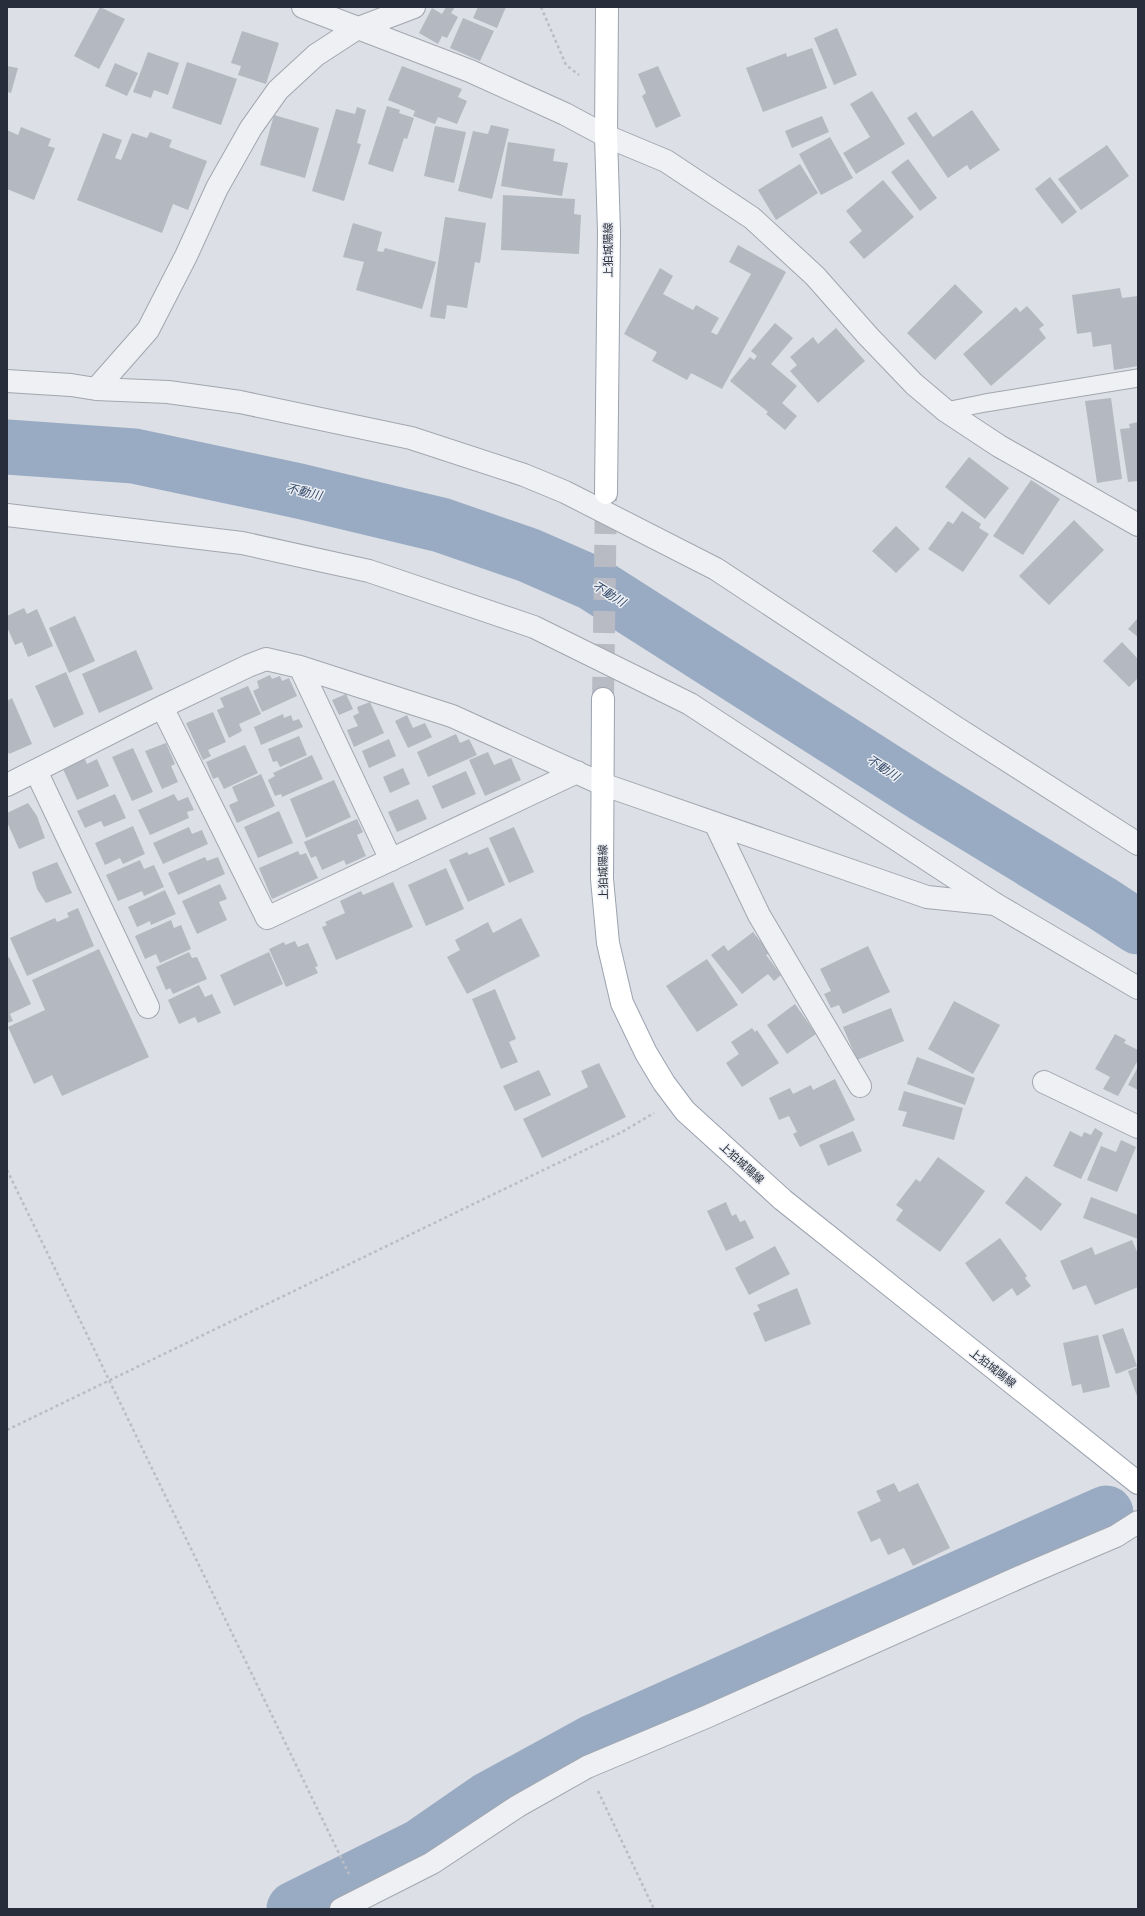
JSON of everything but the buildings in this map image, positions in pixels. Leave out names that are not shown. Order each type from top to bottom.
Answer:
[{"type":"main road","name":"上狛城陽線","points":[[606,493],[609,232],[606,136],[607,7]]},
{"type":"main road","name":"上狛城陽線","points":[[603,699],[602,879],[604,911],[614,974],[622,1003],[633,1028],[660,1077],[685,1111],[783,1200],[1138,1483]]},
{"type":"street","points":[[303,7],[470,72],[565,114],[606,136],[666,161],[752,218],[815,276],[868,336],[914,384],[946,412],[999,446],[1138,525]]},
{"type":"street","points":[[96,389],[148,330],[186,256],[217,188],[251,128],[278,90],[316,55],[356,28],[414,7]]},
{"type":"street","points":[[7,381],[71,385],[96,389],[168,392],[240,402],[411,438],[524,475],[565,492],[716,569],[955,727],[1138,844]]},
{"type":"street","points":[[7,515],[242,543],[369,571],[534,628],[690,704],[995,904],[1138,988]]},
{"type":"street","points":[[7,785],[162,707],[248,666],[266,660],[300,667],[452,716],[602,784],[927,897],[995,904]]},
{"type":"street","points":[[300,667],[391,860]]},
{"type":"street","points":[[162,707],[267,918],[577,772]]},
{"type":"street","points":[[36,771],[148,1006]]},
{"type":"street","points":[[715,823],[759,915],[860,1086]]},
{"type":"street","points":[[1044,1082],[1138,1127]]},
{"type":"street","points":[[341,1909],[432,1863],[518,1806],[587,1767],[706,1717],[1029,1573],[1116,1536],[1138,1522]]},
{"type":"lane","points":[[946,412],[985,403],[1138,378]]},
{"type":"path","points":[[540,7],[566,65],[579,75],[606,75]]},
{"type":"path","points":[[7,1430],[622,1132],[678,1100]]},
{"type":"path","points":[[7,1170],[348,1872]]},
{"type":"path","points":[[587,1767],[654,1909]]},
{"type":"waterway","name":"不動川","points":[[7,447],[134,456],[299,491],[441,525],[528,555],[592,583],[926,796],[1138,927]]},
{"type":"waterway","points":[[294,1909],[419,1847],[487,1800],[595,1741],[1106,1513]]},
{"type":"tunnel","points":[[603,699],[606,496]]}]
